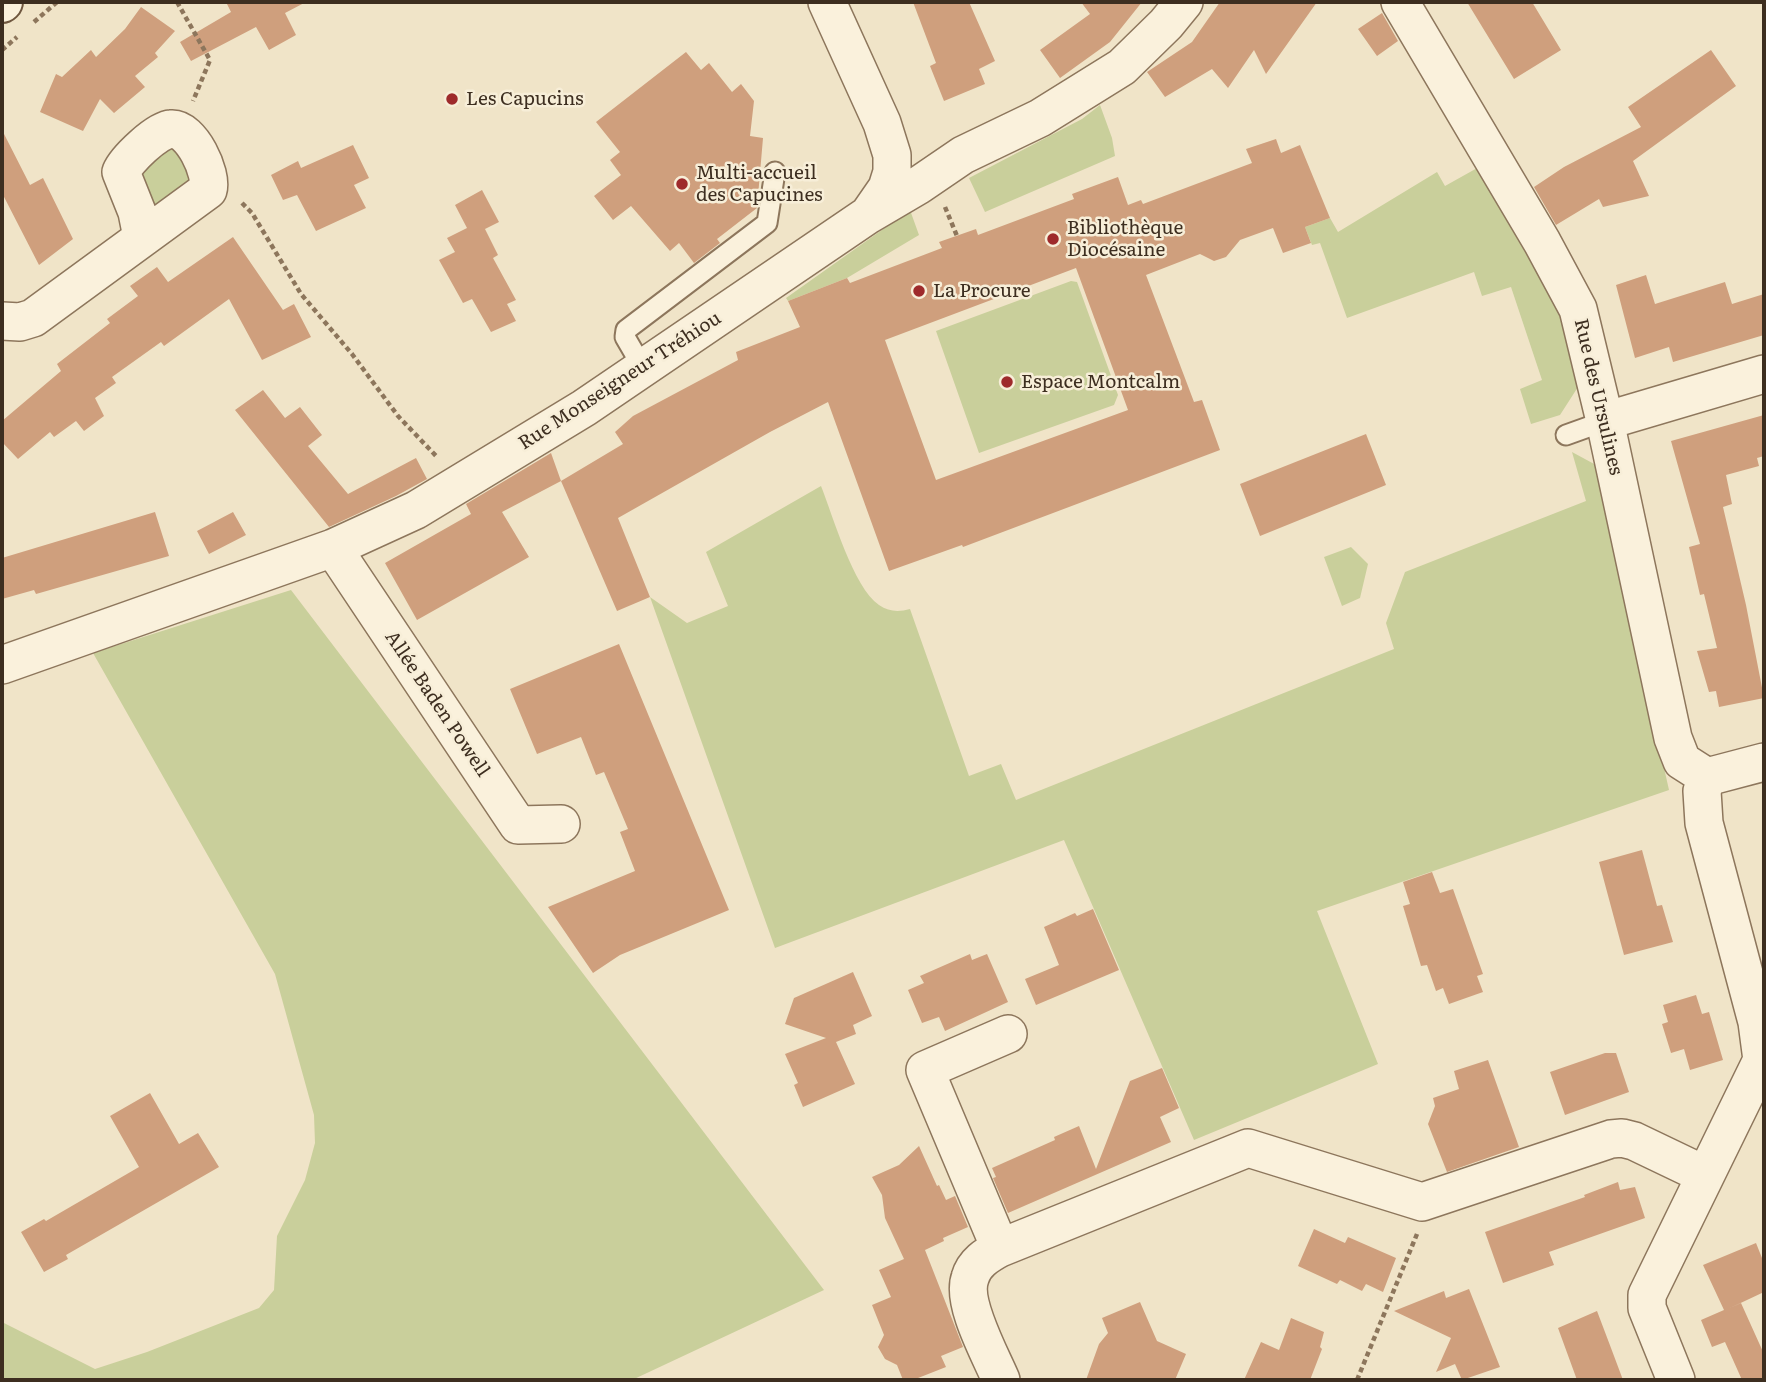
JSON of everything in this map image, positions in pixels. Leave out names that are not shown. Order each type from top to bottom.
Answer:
[{"type":"street","points":[[827,2],[882,123],[892,155],[892,172],[887,188],[868,215]]},
{"type":"street","name":"Rue Monseigneur Tréhiou","points":[[2,665],[333,548],[416,510],[584,408],[868,215],[931,178],[963,155],[1040,118],[1122,67],[1166,24],[1184,2]]},
{"type":"street","name":"Rue des Ursulines","points":[[1400,2],[1542,242],[1578,309],[1605,421],[1673,738],[1682,761],[1707,777]]},
{"type":"street","points":[[882,123],[903,144],[921,155],[963,155]]},
{"type":"street","points":[[3,324],[33,318],[208,190],[208,173],[201,158],[189,137],[180,130],[160,132],[124,164],[121,172],[142,237]]},
{"type":"street","points":[[1605,421],[1764,374]]},
{"type":"street","name":"Allée Baden Powell","points":[[333,548],[518,825],[561,824]]},
{"type":"street","points":[[1676,1380],[1647,1308],[1647,1296],[1762,1060],[1757,1022],[1704,823],[1702,791],[1707,777],[1764,762]]},
{"type":"street","points":[[1000,1248],[925,1070],[1008,1034]]},
{"type":"street","points":[[1001,1380],[974,1313],[968,1286],[976,1265],[1000,1248],[1248,1149],[1422,1202],[1611,1139],[1634,1141],[1705,1175]]},
{"type":"lane","points":[[643,368],[625,337],[626,330],[767,223],[775,172]]},
{"type":"lane","points":[[1566,435],[1605,421]]},
{"type":"path","points":[[177,2],[210,60],[180,130]]},
{"type":"path","points":[[208,190],[238,199],[252,213],[301,294],[352,354],[398,416],[459,484]]},
{"type":"path","points":[[1357,1380],[1416,1239],[1422,1202]]},
{"type":"green space","points":[[1100,105],[1112,138],[1115,156],[985,212],[969,178],[1082,119]]},
{"type":"green space","points":[[167,148],[175,148],[196,183],[172,207],[150,207],[139,173]]},
{"type":"green space","points":[[1479,167],[1565,325],[1578,387],[1560,415],[1531,424],[1520,389],[1542,380],[1511,287],[1482,296],[1474,272],[1347,318],[1320,243],[1312,245],[1305,227],[1330,218],[1338,232],[1437,172],[1445,186]]},
{"type":"green space","points":[[910,210],[919,235],[847,278],[788,301],[786,298]]},
{"type":"green space","points":[[1071,281],[1077,282],[1118,395],[1114,405],[979,453],[936,331]]},
{"type":"green space","points":[[1572,452],[1596,465],[1669,790],[1317,911],[1378,1064],[1194,1140],[1064,840],[775,948],[650,597],[687,623],[728,606],[706,552],[821,486],[852,567],[870,596],[887,609],[910,609],[969,776],[1001,764],[1016,800],[1394,649],[1386,623],[1405,572],[1586,501]]},
{"type":"green space","points":[[1351,547],[1368,564],[1360,598],[1342,606],[1324,557]]},
{"type":"green space","points":[[291,590],[824,1290],[632,1380],[2,1380],[2,1322],[95,1369],[147,1352],[259,1308],[274,1290],[277,1236],[305,1180],[315,1143],[314,1115],[275,974],[93,653]]},
{"type":"building","points":[[226,2],[306,2],[285,13],[296,35],[269,50],[256,27],[191,61],[180,42],[231,12]]},
{"type":"building","points":[[913,2],[969,2],[995,61],[979,69],[985,84],[944,101],[930,66],[936,63]]},
{"type":"building","points":[[1081,2],[1142,2],[1110,42],[1060,78],[1040,50],[1090,14]]},
{"type":"building","points":[[1220,2],[1317,2],[1266,74],[1254,50],[1228,88],[1212,69],[1165,97],[1147,72],[1192,42]]},
{"type":"building","points":[[1467,2],[1532,2],[1561,50],[1514,79]]},
{"type":"building","points":[[141,7],[175,31],[155,53],[158,57],[135,76],[145,87],[114,113],[100,99],[83,131],[40,112],[56,74],[62,77],[91,50],[96,57],[125,29]]},
{"type":"building","points":[[1382,13],[1398,41],[1377,56],[1358,29]]},
{"type":"building","points":[[1711,50],[1736,86],[1633,161],[1649,196],[1603,207],[1599,199],[1556,225],[1534,187],[1564,167],[1641,127],[1628,107]]},
{"type":"building","points":[[686,52],[701,70],[709,63],[732,92],[741,84],[754,101],[750,136],[763,138],[757,208],[717,239],[720,243],[694,263],[679,243],[670,251],[631,206],[613,220],[594,196],[621,175],[610,160],[620,152],[596,122]]},
{"type":"building","points":[[2,130],[30,185],[43,178],[73,239],[39,265],[2,193]]},
{"type":"building","points":[[1276,139],[1281,153],[1300,145],[1330,218],[1305,227],[1311,243],[1283,253],[1273,228],[1240,240],[1226,257],[1214,261],[1200,254],[1146,275],[1194,402],[1202,400],[1220,450],[963,547],[962,545],[889,571],[828,402],[618,518],[650,597],[617,611],[561,481],[623,444],[615,432],[633,416],[738,360],[736,352],[800,327],[788,301],[847,278],[850,283],[942,248],[939,242],[976,229],[978,235],[1074,199],[1072,194],[1118,177],[1128,205],[1141,200],[1143,204],[1252,163],[1246,149]],"holes":[[[1076,268],[1128,410],[936,480],[885,340]]]},
{"type":"building","points":[[353,145],[369,178],[354,185],[366,208],[316,231],[297,195],[283,200],[271,175],[298,161],[301,168]]},
{"type":"building","points":[[482,190],[499,222],[485,229],[498,255],[493,258],[516,300],[507,304],[516,321],[491,332],[472,299],[463,303],[439,260],[455,252],[447,238],[467,228],[455,205]]},
{"type":"building","points":[[233,237],[283,310],[294,304],[311,337],[262,360],[229,299],[164,346],[161,342],[112,377],[116,383],[95,398],[104,416],[84,431],[76,421],[54,437],[50,432],[18,459],[2,442],[2,421],[61,371],[57,364],[110,323],[107,319],[138,296],[130,286],[157,267],[168,282]]},
{"type":"building","points":[[1646,275],[1655,304],[1725,282],[1732,304],[1764,294],[1764,335],[1673,362],[1669,347],[1635,358],[1616,285]]},
{"type":"building","points":[[263,390],[285,418],[300,407],[322,435],[308,446],[348,494],[416,458],[427,479],[329,527],[235,410]]},
{"type":"building","points":[[1764,415],[1764,456],[1757,458],[1759,466],[1726,475],[1732,504],[1723,507],[1764,698],[1719,707],[1716,691],[1709,692],[1697,651],[1717,648],[1704,594],[1700,595],[1689,547],[1700,544],[1671,441]]},
{"type":"building","points":[[1366,434],[1386,485],[1260,536],[1240,484]]},
{"type":"building","points":[[551,453],[561,481],[502,512],[529,557],[417,620],[385,563],[471,514],[466,504]]},
{"type":"building","points":[[155,512],[169,556],[36,594],[34,590],[2,599],[2,558]]},
{"type":"building","points":[[233,512],[246,535],[209,554],[197,531]]},
{"type":"building","points":[[619,644],[729,910],[620,955],[593,973],[548,907],[635,871],[620,832],[628,829],[604,772],[596,775],[581,737],[537,754],[510,689]]},
{"type":"building","points":[[1642,850],[1657,906],[1662,905],[1673,942],[1624,955],[1599,862]]},
{"type":"building","points":[[1432,872],[1440,893],[1453,889],[1483,974],[1477,976],[1483,992],[1449,1004],[1443,988],[1436,991],[1427,965],[1421,966],[1403,906],[1410,904],[1403,882]]},
{"type":"building","points":[[1093,909],[1119,970],[1036,1005],[1025,979],[1059,965],[1044,927],[1075,913],[1077,916]]},
{"type":"building","points":[[970,954],[972,960],[987,954],[1008,1002],[945,1031],[939,1017],[922,1023],[908,990],[924,983],[920,976]]},
{"type":"building","points":[[853,972],[872,1016],[853,1025],[856,1034],[836,1042],[855,1084],[803,1107],[794,1085],[798,1083],[785,1054],[826,1038],[785,1024],[794,998]]},
{"type":"building","points":[[1696,995],[1702,1014],[1709,1012],[1723,1060],[1690,1070],[1684,1049],[1671,1053],[1662,1024],[1668,1022],[1663,1005]]},
{"type":"building","points":[[1605,1053],[1616,1053],[1629,1092],[1565,1115],[1550,1072]]},
{"type":"building","points":[[1488,1060],[1519,1147],[1447,1172],[1428,1124],[1435,1106],[1433,1098],[1459,1089],[1454,1071]]},
{"type":"building","points":[[1162,1068],[1179,1108],[1160,1117],[1171,1142],[1008,1213],[993,1178],[996,1177],[992,1168],[1055,1140],[1054,1137],[1079,1126],[1096,1169],[1130,1081]]},
{"type":"building","points":[[150,1093],[179,1144],[198,1133],[219,1167],[66,1255],[68,1259],[44,1272],[21,1232],[44,1219],[46,1221],[139,1167],[110,1116]]},
{"type":"building","points":[[919,1146],[937,1186],[939,1185],[946,1200],[955,1196],[968,1227],[925,1250],[963,1347],[941,1356],[946,1367],[913,1380],[903,1380],[897,1365],[885,1359],[878,1347],[884,1335],[872,1305],[891,1297],[879,1270],[904,1259],[885,1218],[882,1195],[872,1177],[899,1165]]},
{"type":"building","points":[[1618,1182],[1620,1190],[1635,1187],[1645,1218],[1549,1252],[1554,1265],[1503,1283],[1485,1232],[1585,1197],[1584,1195]]},
{"type":"building","points":[[1314,1229],[1345,1243],[1348,1237],[1396,1258],[1383,1292],[1366,1284],[1362,1291],[1340,1280],[1337,1284],[1298,1266]]},
{"type":"building","points":[[1756,1243],[1764,1263],[1764,1292],[1730,1308],[1741,1303],[1764,1354],[1764,1380],[1742,1380],[1725,1342],[1712,1347],[1701,1320],[1724,1310],[1703,1265]]},
{"type":"building","points":[[1469,1289],[1500,1367],[1462,1380],[1455,1364],[1436,1372],[1451,1338],[1394,1311],[1444,1291],[1446,1298]]},
{"type":"building","points":[[1140,1302],[1157,1341],[1186,1354],[1175,1380],[1086,1380],[1099,1344],[1108,1333],[1102,1318]]},
{"type":"building","points":[[1597,1311],[1623,1380],[1577,1380],[1558,1328]]},
{"type":"building","points":[[1291,1318],[1324,1332],[1320,1347],[1322,1349],[1310,1380],[1244,1380],[1261,1342],[1279,1350]]},
{"type":"place","name":"Les Capucins","points":[[452,99]]},
{"type":"place","name":"Multi-accueil des Capucines","points":[[682,184]]},
{"type":"place","name":"Bibliothèque Diocésaine","points":[[1053,239]]},
{"type":"place","name":"La Procure","points":[[919,291]]},
{"type":"place","name":"Espace Montcalm","points":[[1007,382]]}]
